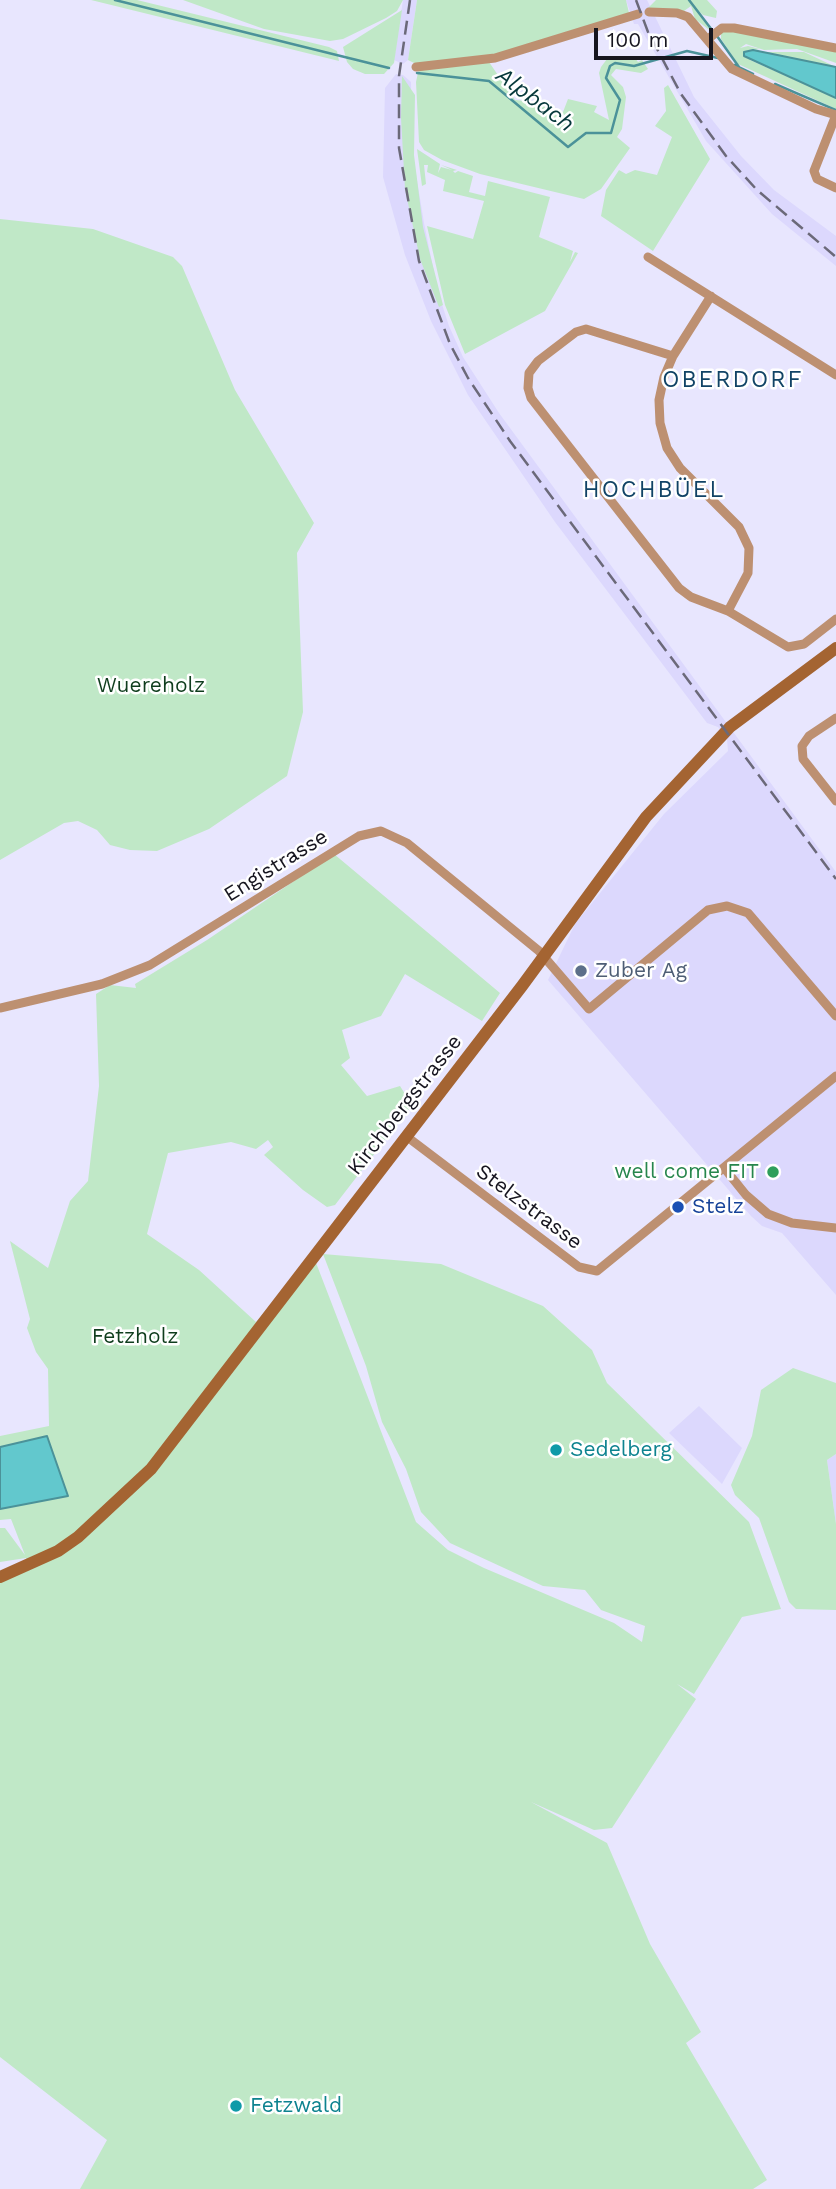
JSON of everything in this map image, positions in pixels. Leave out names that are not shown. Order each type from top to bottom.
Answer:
[{"type":"main road","name":"Kirchbergstrasse","points":[[0,1577],[58,1551],[78,1538],[151,1469],[544,956],[646,817],[722,735],[797,675],[836,648]]},
{"type":"street","points":[[649,12],[682,14],[713,35],[723,60],[732,69],[816,109],[836,115],[814,172],[817,179],[836,188]]},
{"type":"street","points":[[416,67],[495,58],[638,14]]},
{"type":"street","points":[[713,35],[734,28],[836,48]]},
{"type":"street","points":[[648,257],[836,375]]},
{"type":"street","points":[[711,296],[673,356],[659,400],[660,423],[667,448],[680,468],[739,527],[749,548],[748,573],[728,611]]},
{"type":"street","points":[[673,356],[597,331],[576,332],[538,361],[529,373],[528,388],[531,398],[679,588],[691,597],[728,611],[788,647],[804,644],[836,620]]},
{"type":"street","points":[[836,718],[809,736],[802,746],[803,759],[836,802]]},
{"type":"street","name":"Engistrasse","points":[[0,1008],[102,984],[150,965],[359,836],[381,831],[407,843],[544,956],[589,1009],[708,911],[718,906],[737,907],[748,913],[836,1016]]},
{"type":"street","name":"Stelzstrasse","points":[[406,1136],[588,1271],[607,1267],[836,1076]]},
{"type":"street","points":[[725,1169],[746,1195],[768,1214],[792,1223],[836,1228]]},
{"type":"street","points":[[0,1570],[23,1567]]},
{"type":"shaded area","points":[[403,0],[417,0],[408,60],[403,64],[394,60]]},
{"type":"shaded area","points":[[626,0],[647,0],[694,97],[741,156],[774,190],[836,236],[836,266],[772,214],[706,141],[638,24],[634,24]]},
{"type":"shaded area","points":[[753,50],[836,67],[836,98],[744,56],[744,52]]},
{"type":"shaded area","points":[[396,74],[403,75],[411,82],[412,149],[424,223],[438,292],[463,357],[499,413],[836,872],[836,1295],[782,1233],[762,1226],[751,1216],[548,980],[575,924],[664,814],[728,751],[727,739],[718,727],[707,723],[555,522],[468,395],[431,321],[405,255],[383,177],[385,88]]},
{"type":"shaded area","points":[[699,1406],[742,1448],[722,1484],[669,1433]]},
{"type":"shaded area","points":[[47,1436],[68,1496],[0,1509],[0,1447]]},
{"type":"shaded area","points":[[836,1454],[836,1524],[827,1460]]},
{"type":"green space","points":[[91,0],[137,0],[329,47],[337,51],[339,61]]},
{"type":"green space","points":[[183,0],[403,0],[397,11],[386,18],[343,39],[330,41],[264,29]]},
{"type":"green space","points":[[417,0],[626,0],[629,13],[501,54],[416,64],[408,60]]},
{"type":"green space","points":[[656,0],[707,0],[717,11],[716,18],[703,15],[692,5],[712,32],[695,19],[691,6],[684,11],[647,9]]},
{"type":"green space","points":[[402,10],[394,63],[384,74],[365,74],[353,69],[347,62],[343,47]]},
{"type":"green space","points":[[727,30],[836,51],[836,63],[797,49],[764,50],[746,44],[740,48],[748,46],[760,49],[753,50],[750,60],[836,98],[836,109],[738,64],[721,39],[721,32]]},
{"type":"green space","points":[[764,52],[804,52],[836,67],[763,53]]},
{"type":"green space","points":[[635,58],[638,62],[642,60],[648,69],[641,73],[616,69],[611,75],[623,87],[626,97],[622,129],[617,137],[630,148],[601,189],[584,199],[480,174],[442,160],[424,150],[419,142],[416,82],[419,68],[489,62],[515,100],[563,112],[568,99],[597,106],[594,112],[609,120],[599,73],[601,67],[607,59]]},
{"type":"green space","points":[[402,76],[415,95],[414,155],[423,227],[443,305],[439,307],[420,259],[405,189],[401,118]]},
{"type":"green space","points":[[668,85],[710,159],[653,251],[601,216],[606,190],[619,170],[626,174],[635,170],[657,175],[672,137],[655,126],[666,111],[664,88]]},
{"type":"green space","points":[[417,149],[440,164],[438,173],[441,167],[452,170],[441,165],[457,170],[453,171],[455,173],[458,171],[473,176],[469,192],[485,196],[488,181],[550,197],[539,237],[573,251],[570,262],[575,252],[578,253],[545,311],[465,354],[445,305],[427,226],[473,239],[484,201],[443,191],[445,180],[427,172],[428,165],[424,165],[426,184],[422,186]]},
{"type":"green space","name":"Wuereholz","points":[[0,219],[93,229],[173,257],[182,266],[235,390],[314,523],[297,553],[303,712],[287,776],[209,829],[157,851],[130,850],[110,845],[97,830],[78,821],[64,823],[0,860]]},
{"type":"green space","name":"Fetzholz","points":[[334,854],[500,993],[482,1021],[405,974],[381,1016],[342,1030],[350,1058],[341,1065],[367,1096],[400,1086],[412,1105],[335,1205],[327,1207],[303,1190],[264,1155],[273,1147],[268,1140],[256,1149],[231,1142],[168,1153],[147,1234],[199,1270],[256,1322],[313,1255],[416,1522],[448,1550],[484,1568],[614,1623],[642,1642],[645,1626],[601,1610],[585,1590],[543,1586],[450,1543],[421,1512],[406,1469],[382,1422],[366,1366],[323,1254],[441,1264],[543,1306],[592,1350],[607,1383],[749,1522],[781,1609],[742,1617],[694,1694],[677,1684],[696,1699],[612,1828],[594,1830],[531,1802],[607,1843],[650,1944],[701,2032],[686,2043],[767,2180],[753,2189],[80,2189],[107,2140],[0,2057],[0,1583],[30,1568],[26,1558],[0,1562],[0,1528],[5,1528],[25,1555],[11,1519],[0,1520],[0,1509],[67,1496],[47,1436],[0,1447],[0,1436],[49,1426],[48,1369],[36,1352],[27,1328],[30,1319],[10,1241],[48,1268],[70,1201],[88,1181],[99,1086],[96,994],[110,985],[136,988],[135,984],[207,940]]},
{"type":"green space","points":[[793,1368],[836,1383],[836,1454],[827,1460],[836,1524],[836,1610],[796,1609],[789,1602],[759,1518],[735,1495],[731,1485],[752,1436],[761,1390]]},
{"type":"waterway","name":"Alpbach","points":[[115,0],[389,68]]},
{"type":"waterway","points":[[689,0],[712,30]]},
{"type":"waterway","points":[[717,36],[739,67]]},
{"type":"waterway","name":"Alpbach","points":[[417,73],[489,81],[568,147],[586,133],[611,133],[620,100],[606,78],[610,66],[615,63],[634,66],[687,51],[718,58]]},
{"type":"waterway","name":"Alpbach","points":[[734,65],[753,74]]},
{"type":"waterway","name":"Alpbach","points":[[775,84],[836,110]]},
{"type":"railway","points":[[410,0],[399,76],[399,148],[419,261],[450,344],[468,378],[510,441],[836,879]]},
{"type":"railway","points":[[636,0],[648,32],[681,94],[726,156],[757,190],[836,257]]},
{"type":"place","name":"Zuber Ag","points":[[581,971]]},
{"type":"place","name":"well come FIT","points":[[773,1172]]},
{"type":"place","name":"Stelz","points":[[678,1207]]},
{"type":"place","name":"Sedelberg","points":[[556,1450]]},
{"type":"place","name":"Fetzwald","points":[[236,2106]]},
{"type":"district","name":"OBERDORF","points":[[733,380]]},
{"type":"district","name":"HOCHBÜEL","points":[[654,490]]}]
